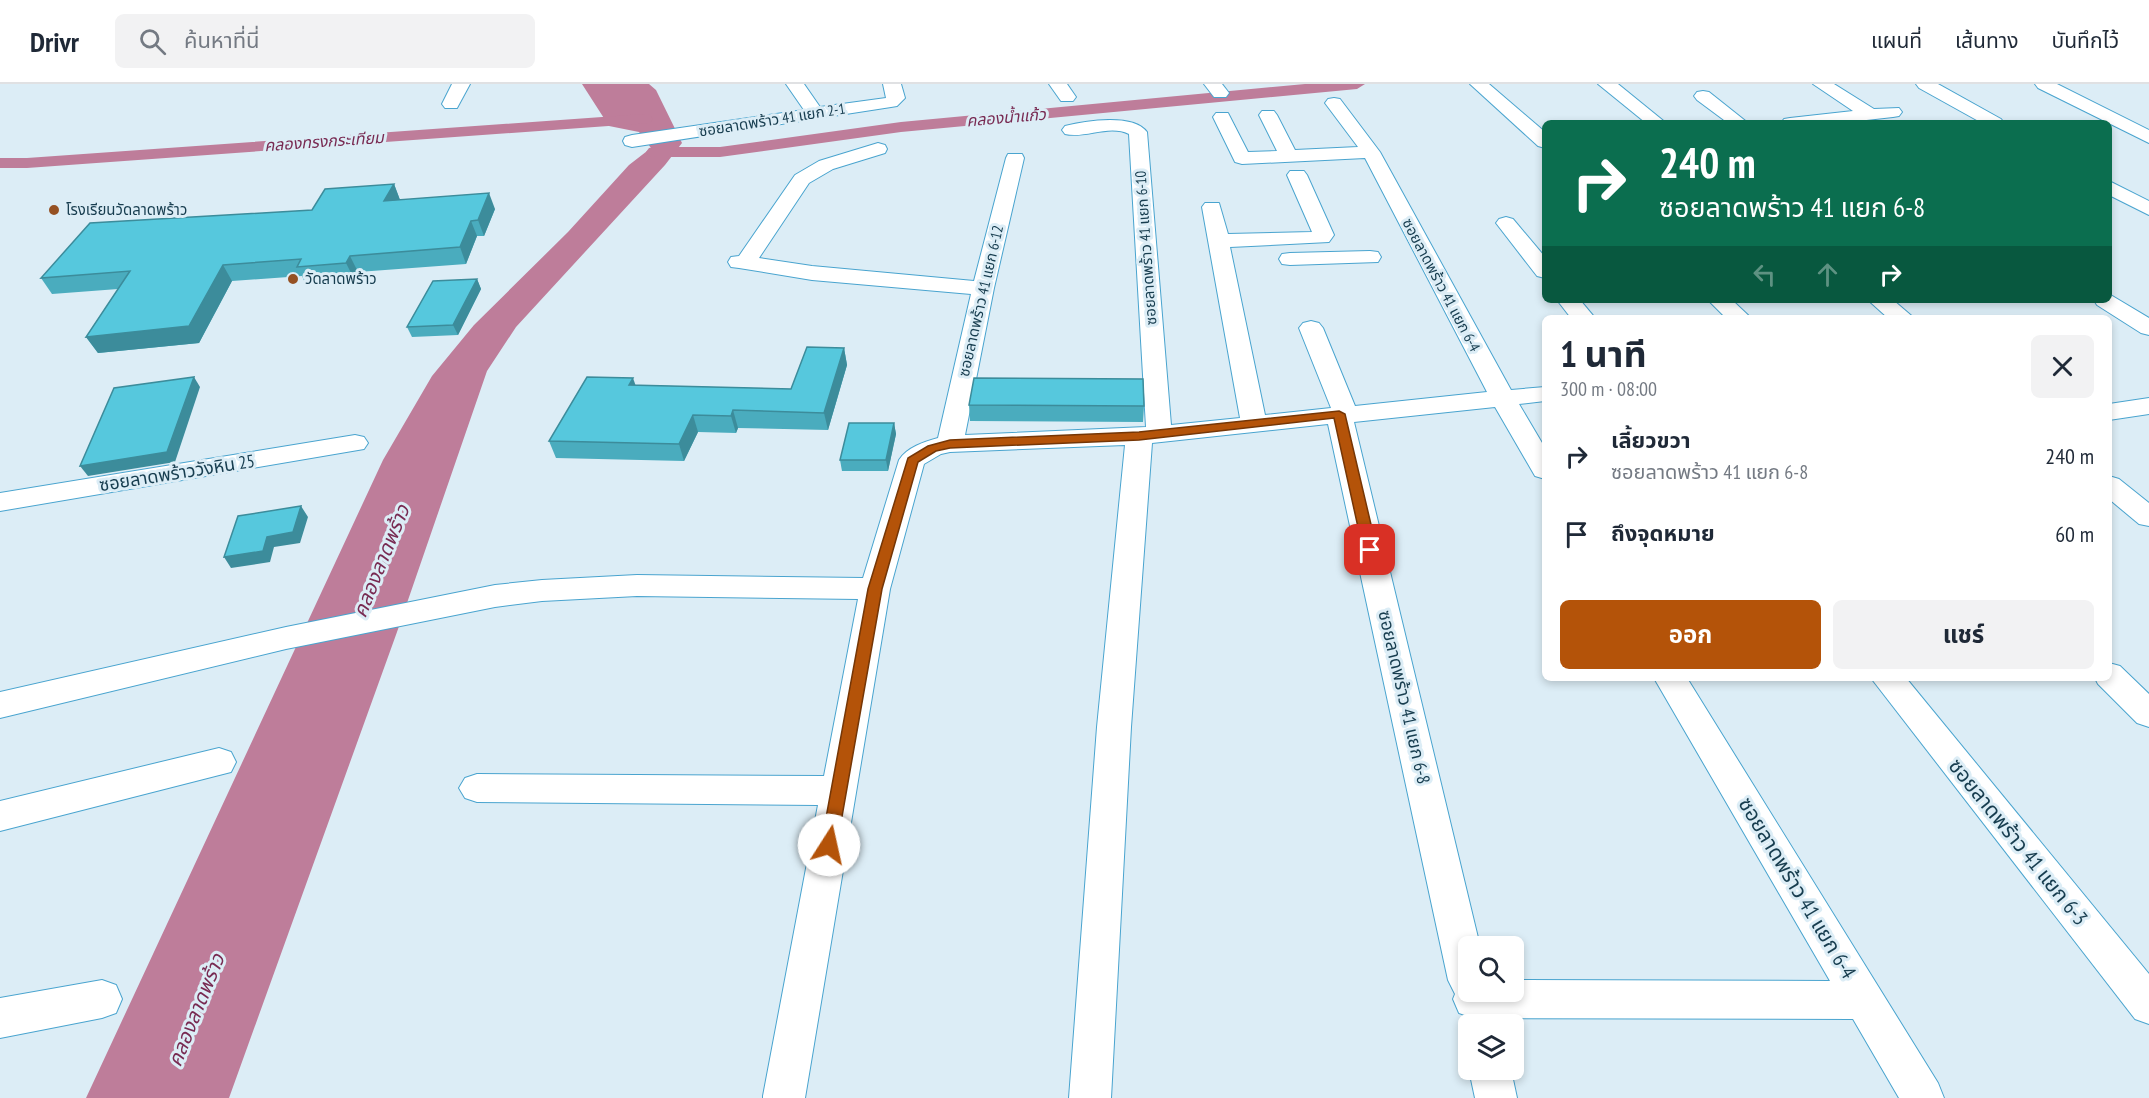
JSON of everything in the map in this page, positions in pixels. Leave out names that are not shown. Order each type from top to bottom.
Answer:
[{"type":"street","points":[[451,104],[461,84]]},
{"type":"street","points":[[795,84],[814,113]]},
{"type":"street","name":"ซอยลาดพร้าว 41 แยก 2-1","points":[[632,141],[891,102],[896,98],[892,84]]},
{"type":"street","points":[[1479,84],[1542,139]]},
{"type":"street","points":[[1607,84],[1653,120]]},
{"type":"street","points":[[1822,84],[1870,114]]},
{"type":"street","points":[[1925,84],[1990,120]]},
{"type":"street","points":[[2044,84],[2149,137]]},
{"type":"street","points":[[1703,96],[1735,120]]},
{"type":"street","name":"ซอยลาดพร้าว 41 แยก 6-4","points":[[1334,102],[1371,152],[1502,397],[1542,465]]},
{"type":"street","points":[[1817,120],[1893,112]]},
{"type":"street","points":[[1268,115],[1289,156]]},
{"type":"street","points":[[1222,117],[1242,158],[1371,152]]},
{"type":"street","name":"ซอยลาดพร้าว 41 แยก 6-10","points":[[1071,130],[1123,125],[1134,128],[1138,132],[1149,435]]},
{"type":"street","points":[[878,149],[826,165],[802,179],[742,262],[812,273],[983,288]]},
{"type":"street","name":"ซอยลาดพร้าว 41 แยก 6-12","points":[[950,444],[983,288],[1015,158]]},
{"type":"street","points":[[1221,251],[1322,238],[1324,235],[1297,175]]},
{"type":"street","points":[[2112,189],[2149,209]]},
{"type":"street","points":[[1212,207],[1254,423]]},
{"type":"street","points":[[1506,223],[1542,267]]},
{"type":"street","points":[[1221,251],[1370,257]]},
{"type":"street","points":[[1570,303],[1580,315]]},
{"type":"street","points":[[1722,303],[1736,315]]},
{"type":"street","points":[[1883,303],[1898,315]]},
{"type":"street","points":[[2111,303],[2149,328]]},
{"type":"street","name":"ซอยลาดพร้าว 41 แยก 6-8","points":[[1311,328],[1342,414],[1459,936]]},
{"type":"street","points":[[784,1096],[875,589],[912,460],[932,448],[950,444],[1149,435],[1542,394]]},
{"type":"street","points":[[2112,412],[2149,406]]},
{"type":"street","points":[[1090,1098],[1113,739],[1149,435]]},
{"type":"street","name":"ซอยลาดพร้าววังหิน 25","points":[[0,502],[354,443]]},
{"type":"street","points":[[2112,487],[2149,517]]},
{"type":"street","points":[[0,705],[286,638],[495,596],[602,585],[875,589]]},
{"type":"street","points":[[2112,678],[2149,714]]},
{"type":"street","name":"ซอยลาดพร้าว 41 แยก 6-4","points":[[1672,681],[1923,1098]]},
{"type":"street","name":"ซอยลาดพร้าว 41 แยก 6-3","points":[[1889,681],[2149,1005]]},
{"type":"street","points":[[0,816],[219,762]]},
{"type":"street","points":[[477,788],[839,791]]},
{"type":"street","points":[[0,1018],[102,999]]},
{"type":"street","points":[[1524,999],[1864,1000]]},
{"type":"street","points":[[1492,1080],[1496,1098]]},
{"type":"water","name":"คลองลาดพร้าว","points":[[582,84],[649,84],[656,90],[682,143],[665,165],[516,327],[487,371],[397,632],[229,1098],[86,1098],[383,460],[432,376],[474,325],[568,232],[629,165],[651,148],[639,132],[609,126]]},
{"type":"building","points":[[394,184],[384,201],[489,193],[478,220],[471,221],[460,247],[350,256],[346,263],[297,267],[301,259],[223,265],[189,326],[86,337],[130,271],[41,278],[90,223],[312,210],[325,189]]},
{"type":"building","points":[[477,279],[453,325],[407,327],[433,281]]},
{"type":"building","points":[[807,347],[844,348],[824,413],[733,410],[731,416],[693,415],[679,444],[549,441],[587,377],[633,378],[629,385],[791,389]]},
{"type":"building","points":[[194,377],[167,452],[80,466],[114,388]]},
{"type":"building","points":[[974,378],[1143,379],[1144,406],[969,405]]},
{"type":"building","points":[[849,423],[894,423],[886,460],[840,460]]},
{"type":"building","points":[[301,506],[293,532],[267,537],[263,551],[224,557],[238,516]]},
{"type":"waterway","name":"คลองน้ำแก้ว","points":[[655,152],[720,152],[901,127],[1357,84]]},
{"type":"waterway","name":"คลองทรงกระเทียม","points":[[0,163],[27,163],[644,119]]},
{"type":"place","name":"โรงเรียนวัดลาดพร้าว","points":[[54,210]]},
{"type":"place","name":"วัดลาดพร้าว","points":[[293,279]]},
{"type":"route","points":[[829,845],[875,589],[912,460],[932,448],[950,444],[1139,436],[1339,414],[1370,550]]}]
